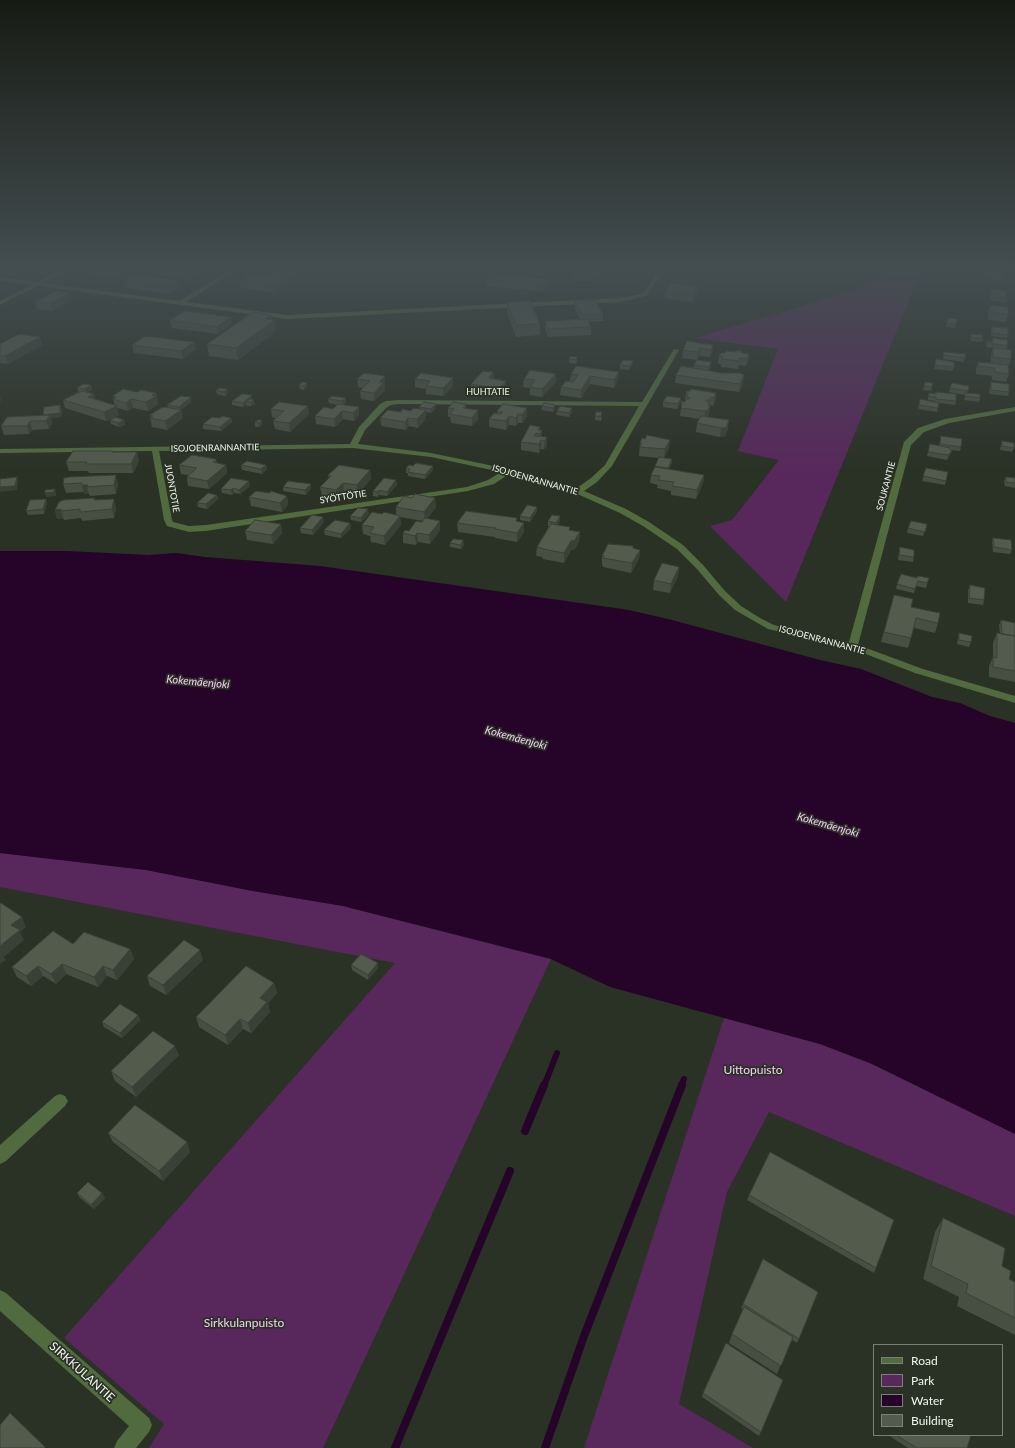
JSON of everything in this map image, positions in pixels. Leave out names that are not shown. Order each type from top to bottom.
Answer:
[{"type":"street","points":[[578,492],[594,480],[608,466],[676,350]]},
{"type":"street","name":"HUHTATIE","points":[[353,446],[362,429],[383,406],[394,402],[644,404]]},
{"type":"street","name":"SOUKANTIE","points":[[853,646],[907,444],[921,430],[948,421],[1015,409]]},
{"type":"street","name":"ISOJOENRANNANTIE","points":[[0,451],[353,446],[431,455],[508,471],[578,492],[623,511],[646,524],[680,547],[700,567],[722,593],[738,608],[771,627],[853,646],[919,672],[1015,700]]},
{"type":"street","name":"JUONTOTIE","points":[[155,448],[168,520],[170,524],[176,526]]},
{"type":"street","name":"SYÖTTÖTIE","points":[[176,526],[189,529],[206,528],[468,489],[491,482],[508,471]]},
{"type":"street","points":[[0,1156],[60,1101]]},
{"type":"street","name":"SIRKKULANTIE","points":[[0,1299],[142,1425],[124,1448]]},
{"type":"green space","points":[[698,339],[893,339],[786,602],[710,526],[732,520],[779,460],[738,451],[778,349]]},
{"type":"green space","name":"Sirkkulanpuisto","points":[[0,853],[146,870],[253,891],[343,906],[551,959],[323,1448],[149,1448],[164,1424],[64,1338],[395,963],[0,887]]},
{"type":"green space","name":"Uittopuisto","points":[[724,1018],[820,1044],[872,1064],[1015,1134],[1015,1216],[769,1112],[727,1192],[679,1404],[753,1448],[584,1448]]},
{"type":"water","name":"Kokemäenjoki","points":[[0,551],[67,551],[149,555],[176,553],[205,557],[320,566],[629,610],[672,620],[820,660],[861,669],[932,697],[960,703],[990,716],[1015,723],[1015,1134],[872,1064],[820,1044],[610,987],[551,959],[343,906],[253,891],[146,870],[0,853]]},
{"type":"building","points":[[10,339],[37,339],[5,356],[0,356],[0,344]]},
{"type":"building","points":[[141,339],[166,339],[194,342],[181,351],[132,345]]},
{"type":"building","points":[[215,339],[249,339],[236,348],[207,344]]},
{"type":"building","points":[[993,339],[1008,340],[1007,346],[988,343],[988,341],[992,342]]},
{"type":"building","points":[[687,341],[713,345],[711,350],[700,348],[698,352],[683,350]]},
{"type":"building","points":[[993,348],[1011,350],[1011,359],[993,357]]},
{"type":"building","points":[[726,351],[741,351],[742,353],[749,354],[747,359],[740,358],[739,361],[722,359],[723,356],[719,356],[721,353],[725,353]]},
{"type":"building","points":[[944,352],[966,354],[965,358],[944,355]]},
{"type":"building","points":[[570,356],[577,357],[576,360],[569,359]]},
{"type":"building","points":[[936,359],[954,362],[954,367],[935,365]]},
{"type":"building","points":[[623,360],[633,361],[630,366],[620,365]]},
{"type":"building","points":[[697,360],[711,362],[709,367],[694,365]]},
{"type":"building","points":[[978,362],[1008,365],[1009,374],[995,372],[994,368],[978,366]]},
{"type":"building","points":[[576,366],[619,372],[614,380],[590,376],[581,390],[561,387],[566,381],[573,382],[578,375],[571,374]]},
{"type":"building","points":[[681,366],[722,373],[740,373],[744,375],[740,384],[676,375]]},
{"type":"building","points":[[530,370],[556,374],[542,389],[530,387],[535,380],[524,379]]},
{"type":"building","points":[[483,371],[493,372],[489,378],[506,381],[499,389],[471,384]]},
{"type":"building","points":[[364,373],[385,376],[379,382],[384,382],[374,393],[360,391],[370,381],[357,379]]},
{"type":"building","points":[[421,373],[453,378],[443,388],[426,386],[430,381],[415,379]]},
{"type":"building","points":[[302,382],[307,383],[304,386],[299,385]]},
{"type":"building","points":[[925,382],[933,383],[932,387],[924,386]]},
{"type":"building","points":[[991,382],[1009,384],[1009,392],[991,390]]},
{"type":"building","points":[[952,383],[969,386],[968,391],[950,388]]},
{"type":"building","points":[[83,384],[91,385],[85,389],[77,388]]},
{"type":"building","points":[[220,388],[227,389],[224,392],[216,390]]},
{"type":"building","points":[[123,389],[137,392],[141,390],[156,393],[152,395],[156,396],[146,402],[131,399],[126,403],[113,399],[116,397],[113,396]]},
{"type":"building","points":[[691,389],[716,393],[714,398],[711,397],[710,400],[706,400],[709,402],[708,405],[710,406],[708,410],[705,411],[681,408],[682,401],[685,402],[686,399],[690,399],[687,397],[688,394],[686,393]]},
{"type":"building","points":[[82,391],[94,394],[88,397],[117,406],[104,412],[63,400]]},
{"type":"building","points":[[936,392],[956,394],[956,401],[936,399],[936,397],[929,396],[929,393],[936,394]]},
{"type":"building","points":[[965,393],[980,394],[980,398],[965,396]]},
{"type":"building","points":[[242,394],[252,395],[243,403],[232,401]]},
{"type":"building","points":[[181,396],[191,397],[179,407],[167,405]]},
{"type":"building","points":[[332,396],[346,398],[342,401],[328,399]]},
{"type":"building","points":[[667,396],[681,398],[678,404],[663,402]]},
{"type":"building","points":[[250,399],[254,400],[251,402],[246,402]]},
{"type":"building","points":[[920,399],[939,403],[938,408],[919,405]]},
{"type":"building","points":[[279,402],[308,406],[289,423],[273,421],[284,411],[271,409]]},
{"type":"building","points":[[424,402],[436,404],[431,409],[419,407]]},
{"type":"building","points":[[453,402],[466,404],[463,408],[478,410],[472,418],[450,414],[454,409],[448,408]]},
{"type":"building","points":[[544,403],[555,405],[553,408],[542,406]]},
{"type":"building","points":[[338,404],[359,407],[353,413],[342,411],[334,419],[315,416],[324,407],[333,409]]},
{"type":"building","points":[[503,404],[527,408],[522,415],[518,414],[516,418],[509,416],[506,421],[489,419],[494,413],[501,414],[503,412],[497,411]]},
{"type":"building","points":[[60,405],[60,413],[43,415],[44,407]]},
{"type":"building","points":[[560,406],[572,408],[569,413],[557,411]]},
{"type":"building","points":[[166,407],[181,410],[165,421],[150,418],[153,416],[150,415],[161,408]]},
{"type":"building","points":[[413,408],[426,410],[417,419],[408,418],[405,422],[380,418],[388,410],[401,412],[402,409],[411,411]]},
{"type":"building","points":[[596,412],[602,412],[601,416],[595,416]]},
{"type":"building","points":[[50,415],[46,421],[30,421],[27,426],[1,426],[7,417]]},
{"type":"building","points":[[222,416],[231,418],[220,427],[203,424],[212,417],[220,418]]},
{"type":"building","points":[[701,416],[729,420],[726,428],[721,428],[697,423]]},
{"type":"building","points":[[116,417],[124,420],[118,423],[110,420]]},
{"type":"building","points":[[262,420],[259,423],[255,422]]},
{"type":"building","points":[[530,425],[540,427],[538,430],[542,430],[540,434],[536,433],[534,436],[547,437],[545,441],[541,440],[539,444],[521,442]]},
{"type":"building","points":[[647,435],[670,440],[665,449],[640,447],[642,438],[645,439]]},
{"type":"building","points":[[941,436],[962,439],[961,447],[940,444]]},
{"type":"building","points":[[1002,441],[1014,443],[1014,448],[1002,446]]},
{"type":"building","points":[[930,444],[950,448],[952,451],[948,455],[928,452]]},
{"type":"building","points":[[73,451],[137,452],[131,464],[86,464],[87,462],[66,462]]},
{"type":"building","points":[[192,455],[216,459],[213,462],[226,465],[207,481],[187,477],[197,468],[179,465]]},
{"type":"building","points":[[659,457],[672,459],[668,468],[655,466]]},
{"type":"building","points":[[247,461],[266,465],[261,469],[241,465]]},
{"type":"building","points":[[416,463],[433,466],[425,475],[408,472],[410,469],[406,468],[409,465],[413,466]]},
{"type":"building","points":[[339,465],[370,470],[357,485],[343,483],[336,490],[320,487],[331,476],[328,475]]},
{"type":"building","points":[[655,467],[704,475],[697,490],[672,486],[674,482],[658,480],[660,476],[651,475]]},
{"type":"building","points":[[926,468],[948,472],[946,481],[923,476]]},
{"type":"building","points":[[116,475],[114,485],[87,487],[88,485],[82,485],[82,483],[63,484],[64,478],[69,477]]},
{"type":"building","points":[[17,477],[15,486],[0,487],[0,479]]},
{"type":"building","points":[[1006,477],[1015,478],[1015,483],[1006,482]]},
{"type":"building","points":[[231,478],[249,481],[239,490],[233,488],[231,490],[221,489]]},
{"type":"building","points":[[384,478],[396,480],[387,492],[379,490],[378,492],[373,491]]},
{"type":"building","points":[[288,481],[311,484],[305,490],[283,487]]},
{"type":"building","points":[[55,489],[54,492],[45,493],[45,490]]},
{"type":"building","points":[[256,491],[270,493],[271,491],[287,496],[280,503],[249,497]]},
{"type":"building","points":[[208,493],[217,495],[206,504],[197,503]]},
{"type":"building","points":[[415,494],[435,498],[424,512],[396,507],[404,496],[412,498]]},
{"type":"building","points":[[94,498],[94,500],[114,499],[112,509],[80,512],[80,509],[61,511],[61,509],[55,510],[59,502],[63,500]]},
{"type":"building","points":[[46,499],[43,509],[26,511],[30,500]]},
{"type":"building","points":[[527,505],[537,507],[530,518],[520,516]]},
{"type":"building","points":[[358,508],[368,509],[361,518],[350,516]]},
{"type":"building","points":[[466,511],[517,518],[516,521],[524,523],[517,533],[495,529],[496,528],[457,523]]},
{"type":"building","points":[[372,512],[382,514],[384,512],[400,516],[384,536],[370,533],[374,527],[362,525]]},
{"type":"building","points":[[312,515],[323,517],[312,530],[300,528]]},
{"type":"building","points":[[552,515],[560,516],[556,523],[548,521]]},
{"type":"building","points":[[425,518],[440,521],[429,535],[417,533],[415,536],[403,533],[405,530],[409,531],[416,521],[422,522]]},
{"type":"building","points":[[255,520],[281,524],[271,535],[245,531]]},
{"type":"building","points":[[335,520],[350,523],[341,534],[324,530]]},
{"type":"building","points":[[911,521],[927,524],[925,532],[908,528]]},
{"type":"building","points":[[551,524],[570,527],[569,530],[580,532],[575,540],[571,541],[564,553],[537,547]]},
{"type":"building","points":[[993,538],[1011,540],[1012,550],[994,547]]},
{"type":"building","points":[[453,539],[463,540],[461,545],[450,543]]},
{"type":"building","points":[[608,544],[633,546],[633,548],[640,550],[632,563],[603,558],[604,556],[602,556]]},
{"type":"building","points":[[900,547],[914,550],[914,557],[899,555]]},
{"type":"building","points":[[662,563],[679,567],[671,584],[654,580]]},
{"type":"building","points":[[901,574],[917,578],[918,576],[929,578],[927,583],[918,581],[915,589],[897,584]]},
{"type":"building","points":[[970,585],[985,588],[984,600],[969,598]]},
{"type":"building","points":[[894,595],[913,599],[911,607],[940,613],[938,623],[916,618],[911,638],[884,632]]},
{"type":"building","points":[[1001,620],[1015,623],[1015,636],[1002,634]]},
{"type":"building","points":[[959,633],[972,636],[971,642],[959,640]]},
{"type":"building","points":[[997,633],[1015,636],[1015,671],[993,667],[993,657],[997,658]]},
{"type":"building","points":[[0,903],[22,917],[11,925],[20,930],[0,946]]},
{"type":"building","points":[[53,931],[73,944],[84,932],[130,949],[113,970],[103,966],[94,977],[62,964],[51,974],[38,966],[26,976],[12,967]]},
{"type":"building","points":[[184,940],[200,950],[163,985],[147,976]]},
{"type":"building","points":[[361,954],[378,963],[368,975],[351,965]]},
{"type":"building","points":[[246,966],[274,983],[260,998],[267,1002],[248,1023],[240,1019],[225,1035],[196,1017]]},
{"type":"building","points":[[120,1004],[138,1015],[120,1033],[102,1022]]},
{"type":"building","points":[[153,1031],[175,1046],[132,1087],[111,1071]]},
{"type":"building","points":[[135,1105],[187,1142],[159,1171],[108,1133]]},
{"type":"building","points":[[770,1152],[894,1220],[876,1268],[749,1195]]},
{"type":"building","points":[[88,1182],[102,1193],[91,1205],[77,1193]]},
{"type":"building","points":[[943,1218],[1005,1248],[1002,1266],[1011,1271],[1009,1279],[1015,1282],[1015,1318],[966,1293],[968,1284],[931,1266]]},
{"type":"building","points":[[763,1259],[818,1292],[799,1339],[743,1304]]},
{"type":"building","points":[[744,1307],[793,1337],[781,1366],[732,1334]]},
{"type":"building","points":[[726,1343],[783,1380],[761,1432],[703,1393]]},
{"type":"building","points":[[10,1413],[45,1447],[44,1448],[0,1448],[0,1425]]},
{"type":"building","points":[[898,1436],[971,1436],[967,1448],[917,1448]]},
{"type":"waterway","points":[[544,1086],[557,1053]]},
{"type":"waterway","points":[[681,1086],[684,1079]]},
{"type":"waterway","points":[[525,1131],[544,1085]]},
{"type":"waterway","points":[[545,1448],[584,1336],[682,1085]]},
{"type":"waterway","points":[[395,1448],[510,1171]]}]
